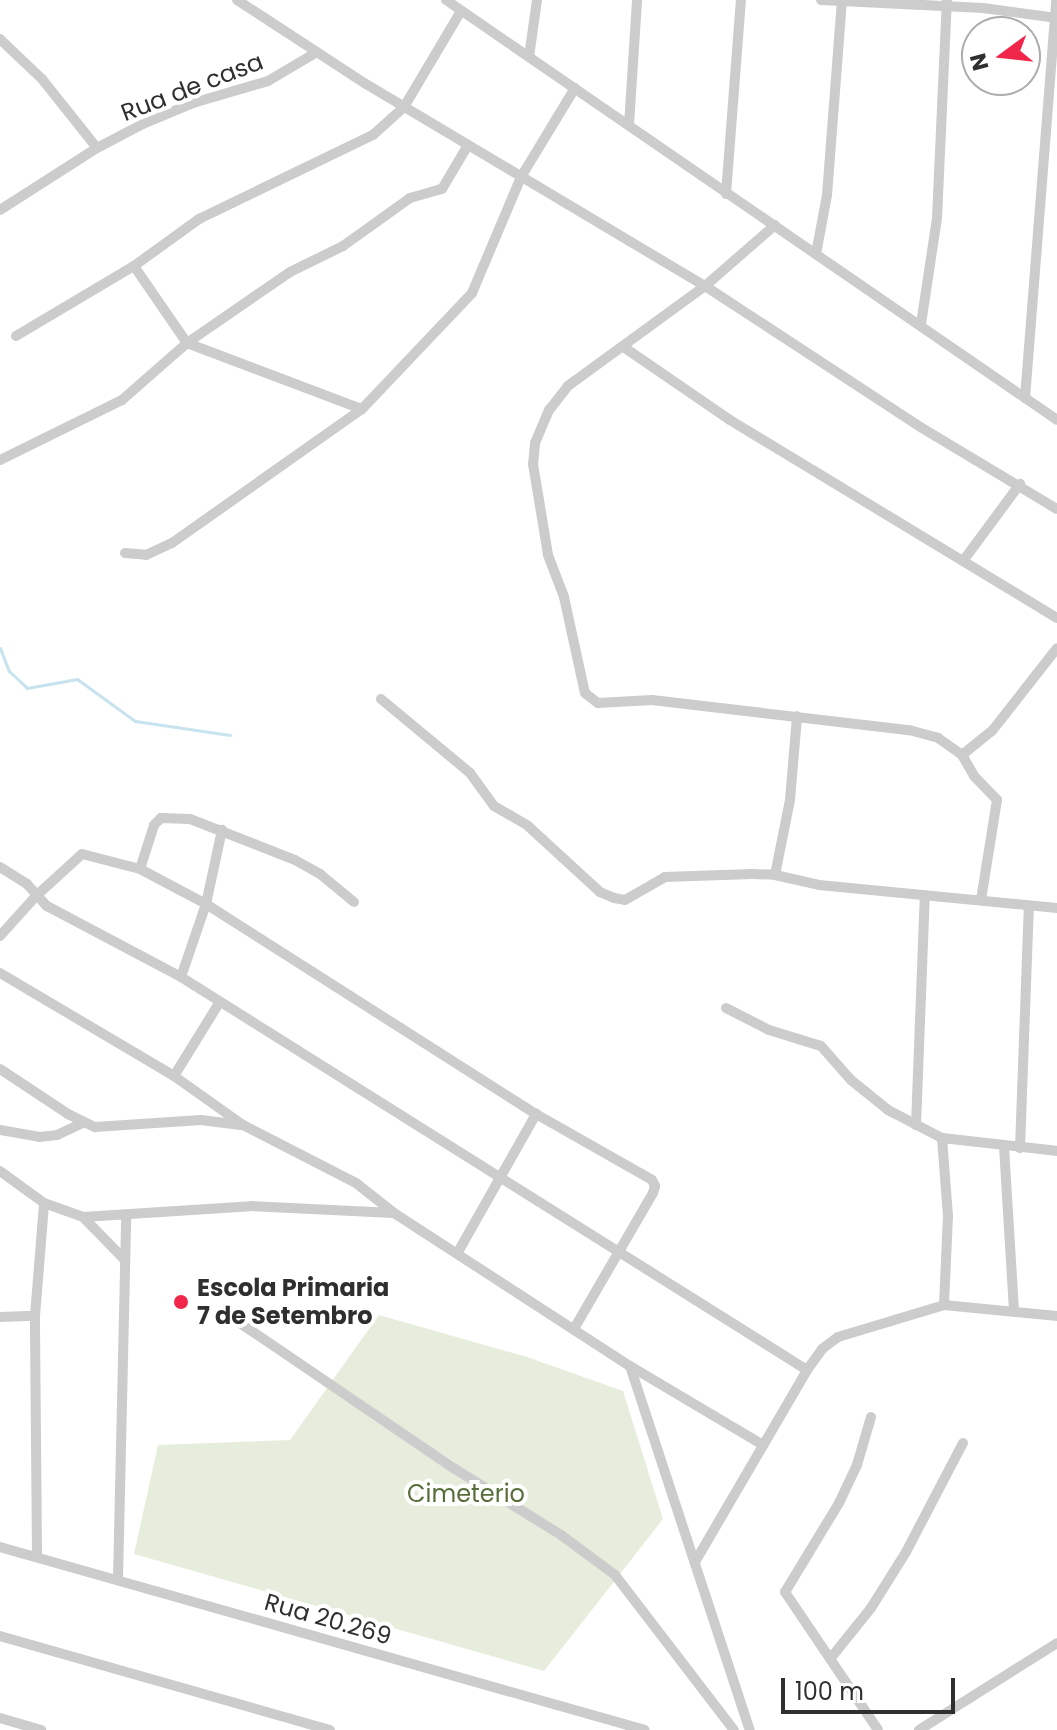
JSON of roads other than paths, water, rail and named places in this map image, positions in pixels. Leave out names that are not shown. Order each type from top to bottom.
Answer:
[{"type":"street","points":[[237,0],[404,107],[705,286],[922,428],[1020,484],[1057,509]]},
{"type":"street","points":[[446,0],[1057,420]]},
{"type":"street","points":[[529,57],[537,0]]},
{"type":"street","points":[[629,125],[637,0]]},
{"type":"street","points":[[726,194],[741,0]]},
{"type":"street","points":[[821,0],[947,4],[1056,18]]},
{"type":"street","points":[[1025,398],[1056,0]]},
{"type":"street","points":[[816,254],[827,195],[842,1]]},
{"type":"street","points":[[921,324],[937,218],[947,4]]},
{"type":"street","points":[[16,336],[134,266],[199,219],[373,135],[404,107],[461,11]]},
{"type":"street","points":[[0,39],[42,79],[97,148]]},
{"type":"street","name":"Rua de casa","points":[[0,210],[97,148],[193,103],[282,74],[317,52]]},
{"type":"street","points":[[125,553],[146,555],[172,543],[232,504],[362,409],[472,293],[521,177],[575,88]]},
{"type":"street","points":[[0,460],[122,400],[187,343],[290,272],[343,246],[410,198],[442,189],[468,145]]},
{"type":"street","points":[[775,225],[705,286],[559,394],[549,410],[532,453],[548,555],[564,597],[585,693],[598,703],[652,700],[909,730],[938,738],[962,755],[974,776],[997,800],[981,900]]},
{"type":"street","points":[[134,266],[187,343],[362,409]]},
{"type":"street","points":[[625,348],[730,420],[1057,618]]},
{"type":"street","points":[[963,561],[1020,484]]},
{"type":"street","points":[[962,755],[992,731],[1057,648]]},
{"type":"street","points":[[381,699],[470,773],[494,806],[528,826],[600,892],[625,900],[665,877],[775,875],[819,885],[1057,908]]},
{"type":"street","points":[[775,875],[790,800],[797,716]]},
{"type":"street","points":[[140,869],[154,825],[161,818],[190,819],[295,860],[320,874],[354,902]]},
{"type":"street","points":[[181,977],[206,904],[222,830]]},
{"type":"street","points":[[0,936],[36,896],[82,854],[140,869],[206,904],[536,1114],[652,1180],[655,1186],[653,1193],[620,1255],[575,1327]]},
{"type":"street","points":[[0,867],[27,884],[47,906],[181,977],[807,1370]]},
{"type":"street","points":[[916,1125],[925,895]]},
{"type":"street","points":[[1020,1148],[1029,907]]},
{"type":"street","points":[[0,973],[174,1076],[243,1125],[356,1183],[394,1213],[575,1327],[630,1366],[763,1445]]},
{"type":"street","points":[[174,1076],[219,1003]]},
{"type":"street","points":[[726,1008],[769,1030],[821,1046],[851,1080],[888,1110],[942,1138],[1057,1151]]},
{"type":"street","points":[[0,1069],[83,1123],[120,1127],[201,1120],[243,1125]]},
{"type":"street","points":[[458,1252],[536,1114]]},
{"type":"street","points":[[0,1130],[39,1137],[57,1135],[83,1123]]},
{"type":"street","points":[[942,1138],[948,1216],[944,1305]]},
{"type":"street","points":[[1004,1147],[1014,1309]]},
{"type":"street","points":[[0,1171],[44,1203],[83,1217],[251,1206],[394,1213]]},
{"type":"street","points":[[37,1555],[35,1316],[44,1203]]},
{"type":"street","points":[[118,1579],[126,1215]]},
{"type":"street","points":[[83,1217],[125,1260]]},
{"type":"street","points":[[695,1562],[807,1370],[822,1349],[838,1337],[944,1305],[1014,1309],[1057,1316]]},
{"type":"street","points":[[0,1317],[35,1316]]},
{"type":"street","points":[[237,1321],[455,1469],[561,1535],[615,1575],[734,1730]]},
{"type":"street","points":[[630,1366],[750,1730]]},
{"type":"street","points":[[871,1417],[857,1465],[839,1503],[785,1592],[878,1730]]},
{"type":"street","points":[[830,1659],[871,1608],[906,1552],[963,1443]]},
{"type":"street","name":"Rua 20.269","points":[[0,1547],[37,1555],[645,1730]]},
{"type":"street","points":[[0,1636],[330,1730]]},
{"type":"street","points":[[919,1730],[1057,1643]]},
{"type":"street","points":[[0,1718],[41,1730]]},
{"type":"waterway","points":[[0,648],[9,671],[27,688],[77,679],[135,721],[230,735]]},
{"type":"place","name":"Escola Primaria 7 de Setembro","points":[[181,1302]]},
{"type":"park label","name":"Cimeterio","points":[[466,1494]]}]
